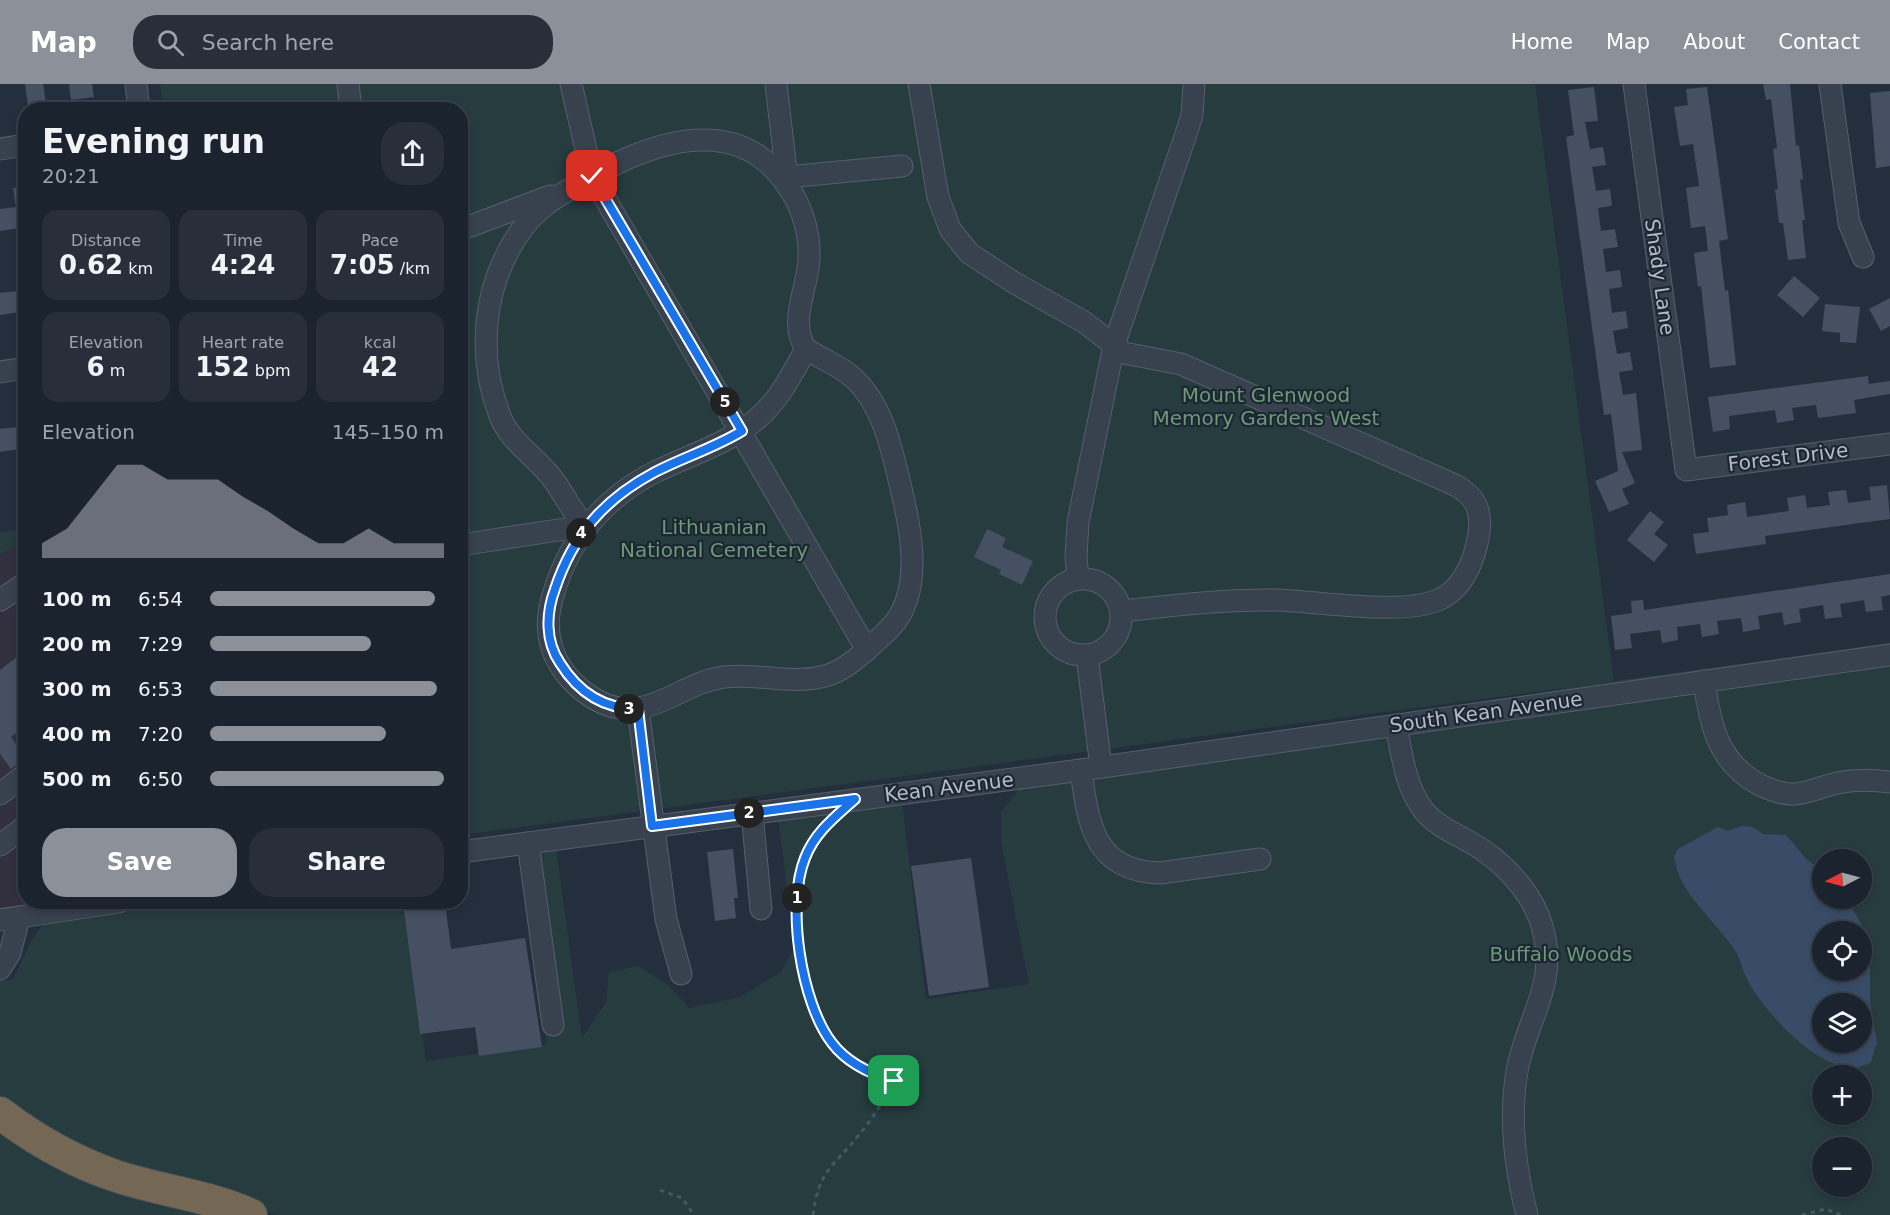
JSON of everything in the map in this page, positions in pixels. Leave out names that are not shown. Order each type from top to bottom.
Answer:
[{"type":"highway","points":[[0,1113],[42,1141],[114,1175],[229,1205],[251,1215]]},
{"type":"street","points":[[136,84],[138,102]]},
{"type":"street","points":[[348,84],[350,102]]},
{"type":"street","points":[[571,84],[592,176],[867,650]]},
{"type":"street","points":[[776,84],[788,182],[802,211],[809,252],[799,311],[800,331],[806,349],[851,376],[873,405],[891,448],[906,508],[912,568],[910,589],[896,620],[867,650],[834,673],[807,679],[734,676],[715,678],[701,681],[672,697],[638,709],[619,709],[594,698],[567,674],[551,646],[549,614],[560,573],[585,526],[637,482],[742,431],[780,395],[806,349]]},
{"type":"street","points":[[919,84],[938,197],[944,219],[958,241],[987,266],[1071,314],[1132,356],[1181,364],[1455,485],[1474,499],[1480,518],[1470,567],[1452,591],[1428,604],[1382,606],[1273,600],[1121,611]]},
{"type":"street","points":[[1078,578],[1076,548],[1078,522],[1114,345],[1192,115],[1194,84]]},
{"type":"street","name":"Shady Lane","points":[[1634,84],[1686,470]]},
{"type":"street","points":[[1830,84],[1849,223],[1863,257]]},
{"type":"street","points":[[468,227],[563,191],[656,147],[705,139],[724,142],[761,158],[788,182],[902,166]]},
{"type":"street","points":[[0,149],[18,146]]},
{"type":"street","points":[[563,191],[543,207],[523,229],[508,253],[494,282],[487,309],[486,341],[490,378],[500,417],[520,447],[551,477],[574,514],[585,526]]},
{"type":"street","points":[[0,372],[18,369]]},
{"type":"street","name":"Forest Drive","points":[[1686,470],[1890,444]]},
{"type":"street","points":[[468,544],[585,526]]},
{"type":"street","points":[[1078,578],[1099,582],[1110,589],[1121,611],[1121,622],[1113,640],[1105,648],[1088,656],[1066,651],[1055,644],[1048,634],[1044,620],[1050,596],[1057,588],[1078,578]]},
{"type":"street","points":[[0,600],[18,588]]},
{"type":"street","name":"South Kean Avenue","points":[[1091,769],[1890,655]]},
{"type":"street","points":[[1088,656],[1091,769],[1087,814],[1094,837],[1107,853],[1124,866],[1144,872],[1160,873],[1260,859]]},
{"type":"street","points":[[1704,681],[1713,732],[1721,749],[1740,772],[1753,781],[1769,789],[1795,794],[1856,780],[1890,782]]},
{"type":"street","points":[[638,709],[666,919],[681,974]]},
{"type":"street","points":[[1396,725],[1410,787],[1425,811],[1436,822],[1484,851],[1500,864],[1527,895],[1542,923],[1548,954],[1545,988],[1524,1044],[1514,1094],[1514,1139],[1527,1215]]},
{"type":"street","name":"Kean Avenue","points":[[468,851],[1091,769]]},
{"type":"street","points":[[0,794],[18,780]]},
{"type":"street","points":[[752,813],[761,909]]},
{"type":"street","points":[[0,845],[18,832]]},
{"type":"street","points":[[528,843],[553,1024]]},
{"type":"street","points":[[0,969],[10,953],[10,919],[74,909]]},
{"type":"path","points":[[813,1215],[817,1190],[824,1174],[859,1136],[894,1081],[871,1074],[853,1062],[833,1045],[819,1022],[805,979],[796,915],[798,879],[805,856],[822,828],[855,799]]},
{"type":"path","points":[[660,1190],[682,1198],[694,1215]]},
{"type":"path","points":[[1802,1215],[1826,1209],[1841,1215]]},
{"type":"shaded area","points":[[18,544],[18,908],[0,911],[0,555]]},
{"type":"green space","points":[[160,84],[1535,84],[1614,681],[1890,643],[1890,1215],[275,1215],[237,1199],[151,1179],[0,1107],[0,981],[13,979],[31,941],[45,921],[90,909],[406,909],[426,1061],[547,1044],[520,846],[555,841],[582,1038],[606,1002],[609,972],[639,966],[669,986],[689,1008],[740,997],[781,972],[795,946],[777,811],[901,793],[926,999],[1029,984],[1001,842],[1001,812],[1017,792],[1015,778],[1006,779],[1580,686],[468,834],[468,102],[163,102]]},
{"type":"green space","points":[[18,530],[18,544],[0,555],[0,532]]},
{"type":"green space","points":[[0,1129],[234,1215],[0,1215]]},
{"type":"water","points":[[1743,826],[1753,827],[1763,834],[1786,835],[1812,863],[1812,909],[1853,909],[1859,921],[1812,921],[1812,981],[1870,981],[1870,993],[1812,993],[1812,1052],[1782,1026],[1766,1008],[1746,977],[1738,955],[1690,895],[1677,870],[1674,856],[1678,849],[1718,827],[1727,831]]},
{"type":"water","points":[[1872,1013],[1877,1042],[1871,1062],[1861,1065],[1837,1065],[1814,1053],[1872,1053]]},
{"type":"building","points":[[25,84],[43,84],[46,102],[27,102]]},
{"type":"building","points":[[69,84],[92,84],[94,97],[71,100]]},
{"type":"building","points":[[1763,84],[1790,84],[1796,146],[1799,145],[1803,179],[1800,180],[1805,220],[1802,220],[1806,258],[1788,260],[1783,223],[1779,223],[1775,189],[1778,189],[1773,149],[1777,148],[1771,99],[1766,100]]},
{"type":"building","points":[[1594,87],[1598,121],[1585,122],[1590,149],[1603,147],[1606,165],[1592,167],[1596,191],[1610,189],[1612,206],[1598,208],[1601,231],[1615,229],[1618,247],[1603,249],[1606,272],[1620,270],[1622,287],[1609,289],[1612,313],[1626,311],[1628,328],[1613,331],[1617,354],[1630,352],[1633,370],[1619,372],[1623,395],[1636,393],[1642,450],[1622,452],[1635,483],[1622,489],[1629,504],[1609,512],[1595,481],[1618,471],[1611,414],[1604,415],[1566,137],[1574,135],[1568,90]]},
{"type":"building","points":[[1707,87],[1728,239],[1719,241],[1725,291],[1728,290],[1736,365],[1710,368],[1701,286],[1698,287],[1694,253],[1708,251],[1705,226],[1691,228],[1686,188],[1699,186],[1693,144],[1680,146],[1674,107],[1688,105],[1686,89]]},
{"type":"building","points":[[1890,91],[1890,166],[1876,168],[1870,93]]},
{"type":"building","points":[[13,188],[18,188],[18,228],[0,231],[0,209],[16,207]]},
{"type":"building","points":[[1794,276],[1820,298],[1803,317],[1777,295]]},
{"type":"building","points":[[18,291],[18,312],[0,315],[0,293]]},
{"type":"building","points":[[1890,298],[1890,326],[1881,331],[1869,309]]},
{"type":"building","points":[[1825,304],[1860,307],[1856,343],[1840,342],[1840,333],[1822,331]]},
{"type":"building","points":[[1868,376],[1869,384],[1890,381],[1890,394],[1854,400],[1856,413],[1818,418],[1816,405],[1792,408],[1794,420],[1777,423],[1775,410],[1729,416],[1730,429],[1713,432],[1708,397]]},
{"type":"building","points":[[18,427],[18,449],[0,452],[0,429]]},
{"type":"building","points":[[1887,485],[1890,519],[1765,536],[1766,544],[1696,554],[1693,534],[1709,532],[1707,518],[1728,515],[1727,505],[1745,502],[1747,517],[1789,511],[1787,498],[1805,495],[1807,508],[1830,505],[1828,492],[1846,490],[1848,503],[1871,500],[1869,487]]},
{"type":"building","points":[[1650,511],[1664,522],[1654,534],[1668,545],[1654,562],[1627,540]]},
{"type":"building","points":[[987,529],[1006,538],[1002,547],[1033,561],[1022,585],[999,574],[1001,570],[974,557]]},
{"type":"building","points":[[1890,574],[1890,595],[1881,597],[1883,610],[1866,612],[1864,600],[1840,604],[1842,617],[1825,619],[1823,605],[1799,609],[1801,622],[1784,625],[1782,612],[1758,616],[1760,629],[1743,632],[1741,618],[1717,621],[1719,634],[1702,637],[1700,624],[1677,627],[1678,640],[1662,643],[1660,630],[1630,634],[1632,648],[1615,650],[1611,616],[1632,613],[1631,601],[1643,600],[1644,610]]},
{"type":"building","points":[[18,656],[18,731],[11,737],[18,747],[18,764],[11,769],[0,754],[0,670]]},
{"type":"building","points":[[733,849],[738,898],[734,898],[736,918],[715,921],[707,852]]},
{"type":"building","points":[[971,858],[989,987],[929,996],[911,866]]},
{"type":"building","points":[[404,909],[446,909],[451,949],[525,938],[542,1047],[479,1056],[475,1027],[420,1034]]},
{"type":"route","points":[[592,176],[742,431],[719,445],[656,471],[637,482],[585,526],[560,573],[553,594],[549,614],[551,646],[555,657],[573,681],[594,698],[619,709],[638,709],[652,826],[855,799],[822,828],[805,856],[798,879],[796,915],[805,979],[819,1022],[833,1045],[853,1062],[871,1074],[894,1081]]},
{"type":"park label","name":"Mount Glenwood Memory Gardens West","points":[[1266,406]]},
{"type":"park label","name":"Lithuanian National Cemetery","points":[[714,538]]},
{"type":"park label","name":"Buffalo Woods","points":[[1561,954]]}]
